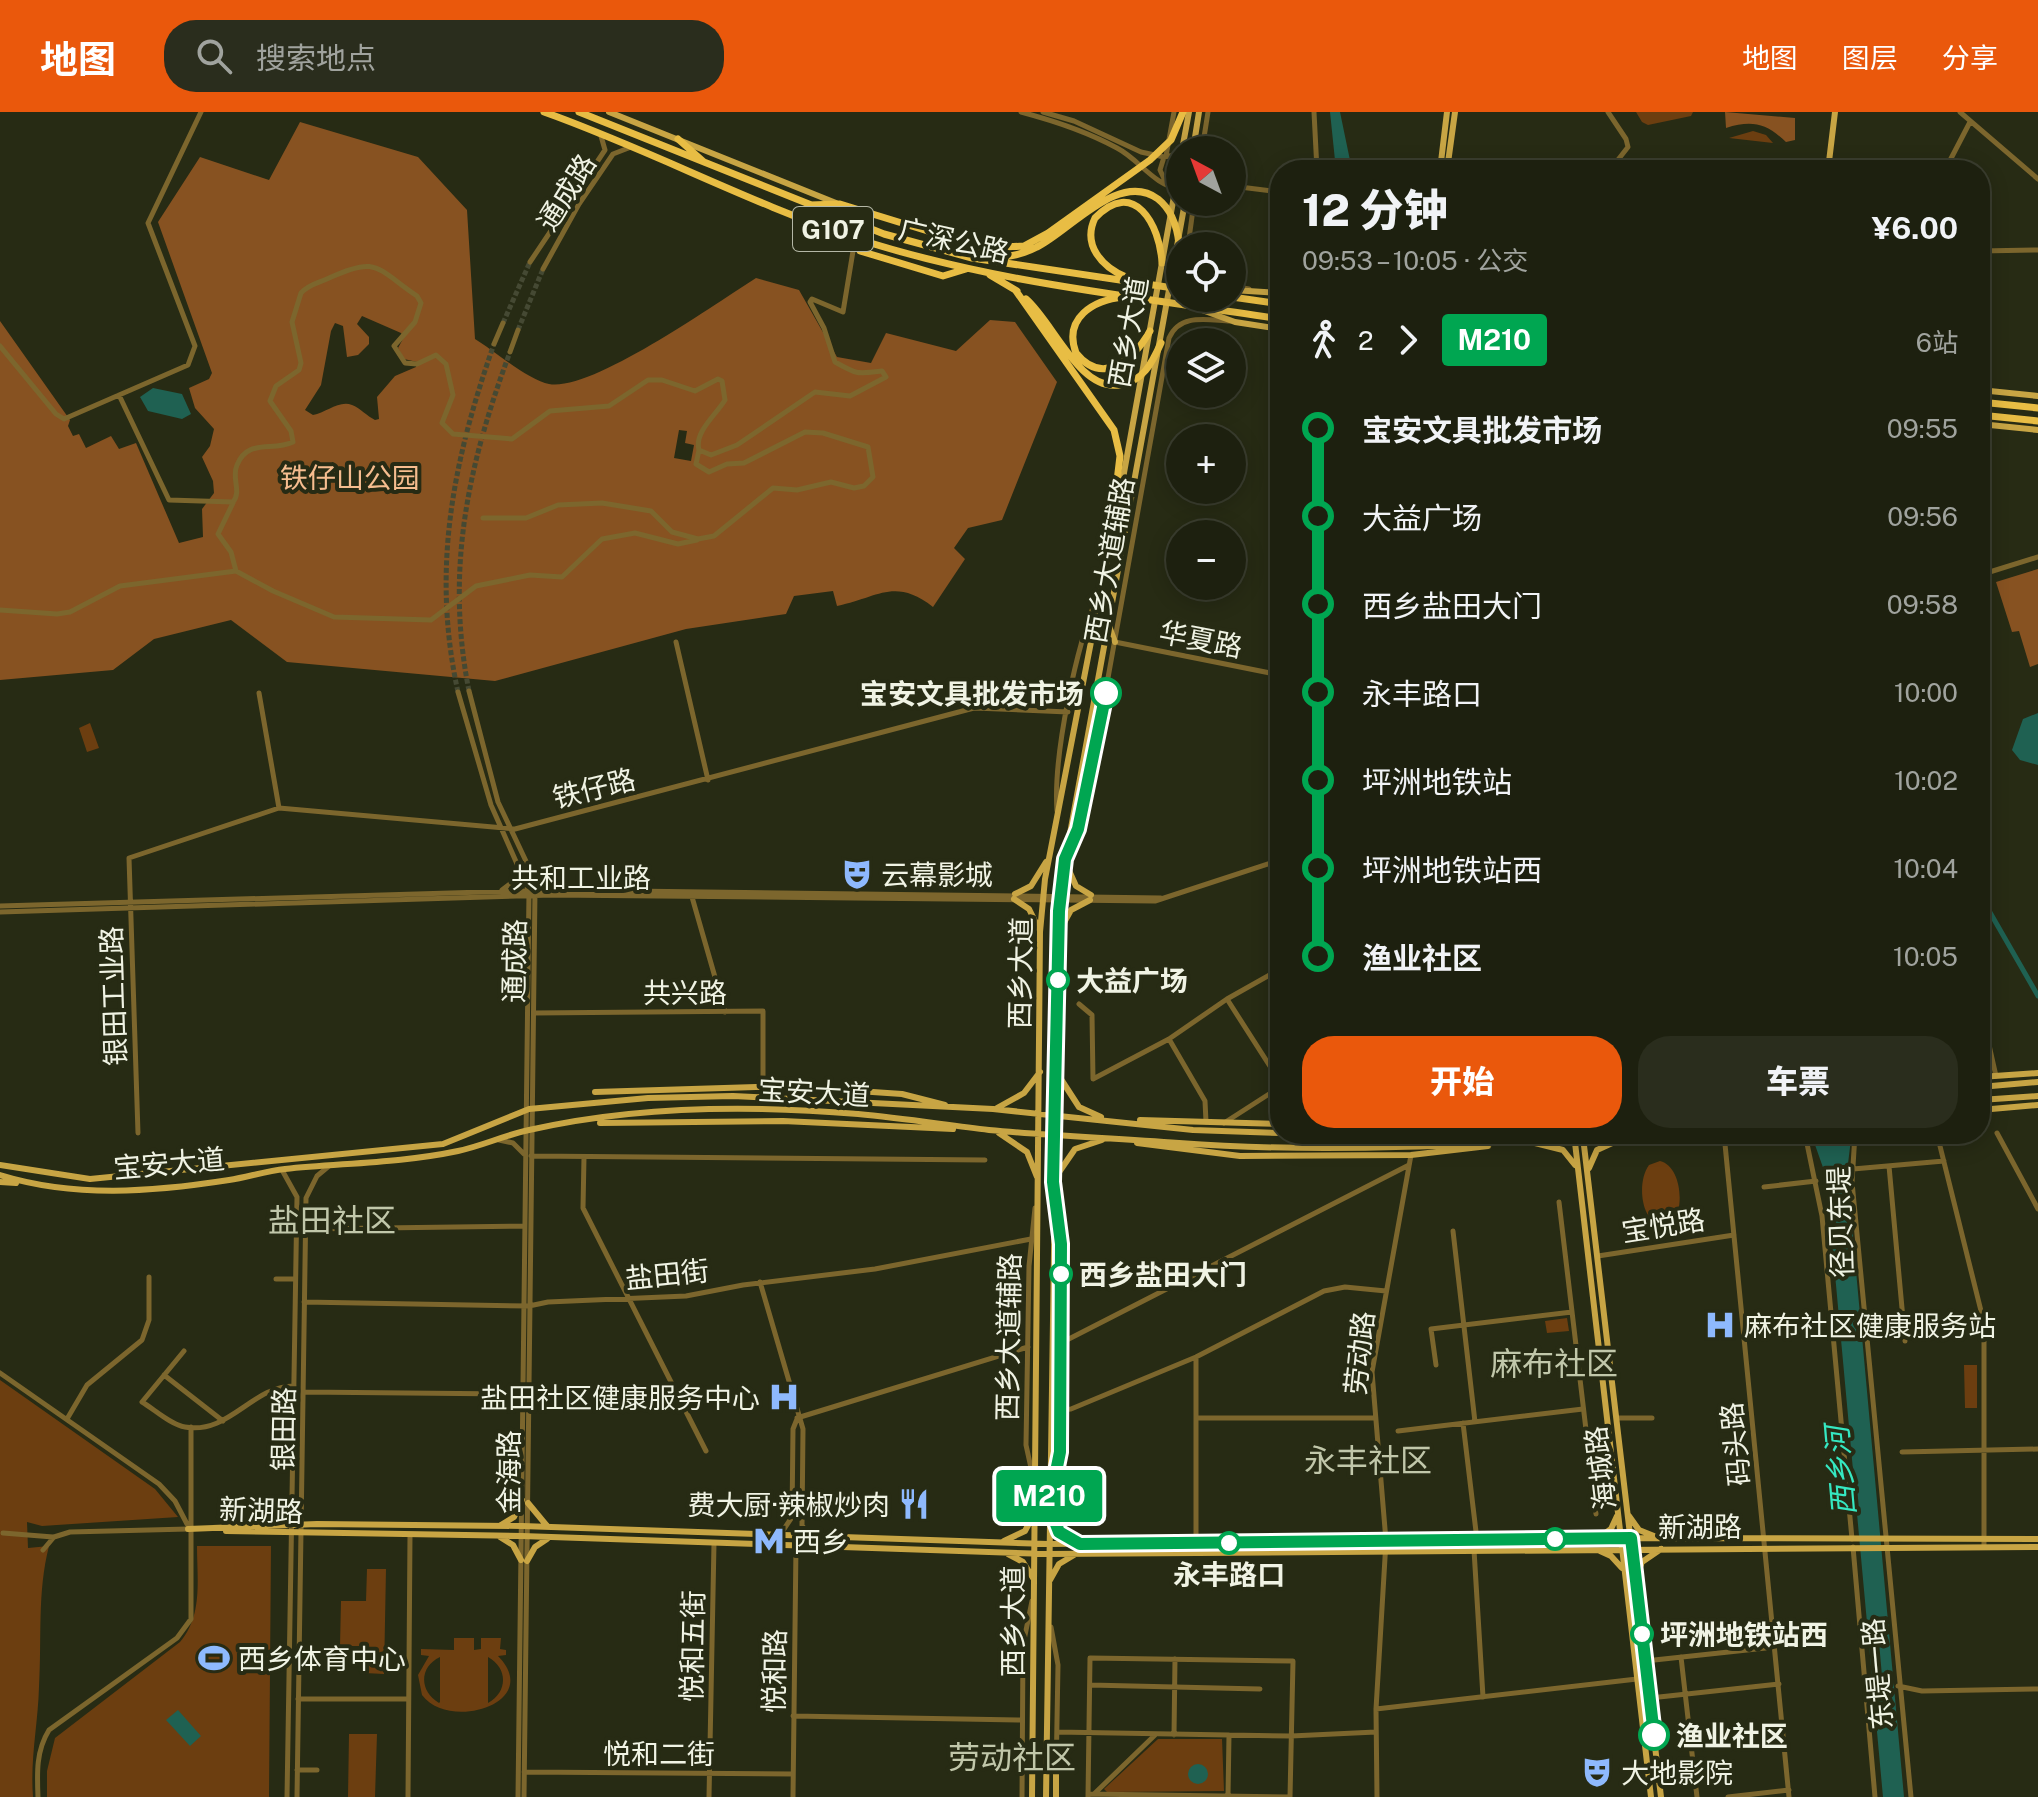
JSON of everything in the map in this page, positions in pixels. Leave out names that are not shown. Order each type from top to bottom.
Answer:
[{"type":"highway","name":"广深公路","points":[[544,112],[856,238],[860,251],[943,276],[966,269],[1166,301]]},
{"type":"highway","name":"广深公路","points":[[579,112],[872,230],[972,258],[1166,287]]},
{"type":"highway","points":[[805,205],[840,204],[911,228],[995,249],[1024,246],[1048,233],[1161,150],[1171,140],[1186,112]]},
{"type":"highway","points":[[678,139],[709,166]]},
{"type":"highway","points":[[972,258],[1007,257],[1036,248],[1107,200],[1131,191],[1148,193],[1163,204],[1173,218],[1176,232]]},
{"type":"highway","points":[[1139,282],[1114,272],[1097,255],[1090,234],[1095,218],[1112,205],[1123,203],[1140,208],[1152,221],[1160,237],[1162,263]]},
{"type":"highway","points":[[980,272],[1016,291],[1034,305],[1087,376],[1114,386],[1142,375],[1161,343]]},
{"type":"highway","points":[[1016,291],[1114,430],[1120,456],[1109,548]]},
{"type":"highway","points":[[1137,296],[1099,301],[1079,317],[1073,332],[1074,347],[1081,359],[1095,367],[1112,369],[1128,361],[1150,331]]},
{"type":"highway","points":[[1246,299],[1270,303]]},
{"type":"highway","name":"广深公路","points":[[1234,312],[1270,317]]},
{"type":"highway","points":[[1990,403],[2038,408]]},
{"type":"highway","points":[[1990,416],[2038,421]]},
{"type":"main road","points":[[611,112],[840,204]]},
{"type":"main road","points":[[1183,136],[1186,112]]},
{"type":"main road","points":[[1195,136],[1199,112]]},
{"type":"main road","points":[[1441,160],[1447,112]]},
{"type":"main road","points":[[1448,160],[1455,112]]},
{"type":"main road","points":[[1829,160],[1835,112]]},
{"type":"main road","name":"西乡大道","points":[[1032,1797],[1040,932],[1043,897],[1170,216]]},
{"type":"main road","points":[[1246,289],[1270,291]]},
{"type":"main road","name":"西乡大道","points":[[1051,1797],[1047,1610],[1053,1134],[1060,897],[1167,312]]},
{"type":"main road","points":[[1207,312],[1235,322],[1270,327]]},
{"type":"main road","points":[[1990,391],[2038,396]]},
{"type":"main road","points":[[1990,425],[2038,430]]},
{"type":"main road","points":[[1109,626],[1115,642]]},
{"type":"main road","points":[[1040,932],[1029,909],[1015,896],[1031,886],[1049,855]]},
{"type":"main road","points":[[1058,936],[1071,910],[1091,897],[1076,886],[1065,859]]},
{"type":"main road","points":[[993,1109],[1026,1091],[1041,1069]]},
{"type":"main road","points":[[1055,1070],[1079,1107],[1112,1120],[1270,1124]]},
{"type":"main road","points":[[1990,1076],[2038,1073]]},
{"type":"main road","points":[[1990,1086],[2038,1082]]},
{"type":"main road","points":[[595,1092],[763,1086],[902,1094],[948,1106]]},
{"type":"main road","name":"宝安大道","points":[[0,1165],[90,1179],[329,1156],[443,1144],[529,1110],[648,1098],[733,1096],[948,1106],[1193,1130],[1270,1133]]},
{"type":"main road","points":[[1990,1099],[2038,1096]]},
{"type":"main road","points":[[1990,1109],[2038,1105]]},
{"type":"main road","name":"宝安大道","points":[[0,1175],[27,1184],[84,1192],[123,1190],[229,1180],[281,1169],[458,1151],[529,1130],[667,1113],[793,1111],[857,1114],[989,1130],[1254,1146],[1384,1144]]},
{"type":"main road","points":[[581,1122],[783,1121],[989,1130],[1022,1147],[1040,1184]]},
{"type":"main road","points":[[1053,1182],[1075,1149],[1110,1138],[1166,1149],[1240,1156],[1411,1155],[1499,1144]]},
{"type":"main road","points":[[1527,1144],[1563,1150],[1574,1162],[1579,1178]]},
{"type":"main road","name":"海城路","points":[[1578,1144],[1579,1178],[1651,1797]]},
{"type":"main road","name":"海城路","points":[[1580,1144],[1588,1175],[1661,1797]]},
{"type":"main road","points":[[1588,1175],[1597,1150],[1610,1144]]},
{"type":"main road","points":[[0,1182],[27,1184]]},
{"type":"main road","points":[[498,1526],[514,1517],[525,1502],[537,1518],[550,1527]]},
{"type":"main road","points":[[1049,1506],[1059,1532],[1080,1544]]},
{"type":"main road","points":[[999,1543],[1025,1531],[1035,1508]]},
{"type":"main road","points":[[1592,1539],[1611,1529],[1618,1511]]},
{"type":"main road","points":[[1628,1513],[1639,1530],[1661,1538]]},
{"type":"main road","name":"新湖路","points":[[188,1529],[301,1524],[525,1526],[1034,1544],[1386,1550],[1766,1548],[1854,1543]]},
{"type":"main road","name":"新湖路","points":[[188,1529],[292,1534],[524,1536],[1048,1554],[1386,1541],[1765,1538],[1854,1543]]},
{"type":"main road","points":[[497,1536],[513,1545],[524,1560],[538,1544],[550,1537]]},
{"type":"main road","points":[[1854,1543],[1984,1543],[2038,1539]]},
{"type":"main road","points":[[1984,1543],[2038,1547]]},
{"type":"main road","points":[[1593,1549],[1611,1556],[1625,1575]]},
{"type":"main road","points":[[1636,1578],[1642,1562],[1663,1549]]},
{"type":"main road","points":[[1000,1552],[1023,1562],[1034,1585]]},
{"type":"main road","points":[[1048,1587],[1059,1564],[1082,1553]]},
{"type":"main road","points":[[1051,1797],[1056,1774]]},
{"type":"street","points":[[0,346],[62,418],[188,365],[195,353],[148,223],[201,112]]},
{"type":"street","points":[[1021,112],[1067,118],[1119,149],[1166,185]]},
{"type":"street","points":[[1043,112],[1067,118],[1149,154],[1165,156]]},
{"type":"street","points":[[1168,136],[1174,112]]},
{"type":"street","points":[[1204,136],[1208,112]]},
{"type":"street","points":[[1314,112],[1316,160]]},
{"type":"street","points":[[1608,112],[1627,142],[1627,150],[1618,160]]},
{"type":"street","points":[[1960,112],[2038,179]]},
{"type":"street","points":[[1950,160],[1970,122]]},
{"type":"street","name":"通成路","points":[[530,262],[605,150],[601,135]]},
{"type":"street","points":[[1149,154],[1166,140]]},
{"type":"street","name":"通成路","points":[[543,269],[579,204],[613,154],[631,147]]},
{"type":"street","points":[[1166,148],[1160,173],[1166,182]]},
{"type":"street","points":[[1246,188],[1270,191]]},
{"type":"street","points":[[699,450],[711,455],[737,445],[815,392],[850,396],[886,377],[882,371],[862,376],[855,374],[832,358],[824,328],[809,300],[843,312],[856,238]]},
{"type":"street","points":[[1990,251],[2038,250]]},
{"type":"street","points":[[0,610],[57,614],[120,586],[236,571],[334,617],[431,620],[476,586],[530,575],[562,577],[602,539],[635,533],[678,544],[714,536],[773,488],[797,490],[831,482],[854,488],[864,486],[873,477],[868,447],[823,433],[805,432],[744,463],[727,464],[709,472],[696,464],[699,433],[725,400],[722,381],[718,379],[695,391],[662,380],[648,380],[609,406],[550,411],[512,439],[453,434],[442,423],[453,395],[446,364],[436,355],[417,364],[405,363],[394,346],[415,322],[421,303],[417,296],[374,266],[364,264],[341,271],[301,293],[292,322],[301,363],[299,370],[276,386],[270,401],[291,431],[293,442],[281,447],[260,445],[243,455],[235,473],[238,493],[218,534],[231,552],[236,571]]},
{"type":"street","name":"西乡大道辅路","points":[[1065,859],[1085,798],[1169,338],[1176,325],[1185,321],[1235,322]]},
{"type":"street","points":[[494,344],[503,323]]},
{"type":"street","points":[[510,352],[518,330]]},
{"type":"street","points":[[119,395],[169,500],[233,502]]},
{"type":"street","points":[[483,518],[526,518],[558,505],[602,503],[651,511],[672,532],[698,539]]},
{"type":"street","points":[[1990,572],[2038,557]]},
{"type":"street","name":"西乡大道辅路","points":[[1057,817],[1056,779],[1084,627],[1103,583]]},
{"type":"street","points":[[676,642],[708,780]]},
{"type":"street","name":"华夏路","points":[[1115,642],[1270,673]]},
{"type":"street","name":"通成路","points":[[469,691],[498,802],[533,876],[529,1101]]},
{"type":"street","name":"通成路","points":[[458,692],[491,805],[532,893],[534,1013],[529,1101]]},
{"type":"street","points":[[259,693],[279,808]]},
{"type":"street","name":"铁仔路","points":[[129,858],[279,808],[515,829],[974,708],[1068,712]]},
{"type":"street","name":"银田工业路","points":[[129,858],[138,1133]]},
{"type":"street","points":[[499,892],[515,880],[517,863]]},
{"type":"street","name":"共和工业路","points":[[0,909],[532,893],[1162,898],[1270,863]]},
{"type":"street","name":"共和工业路","points":[[130,905],[499,892],[692,897],[1015,896]]},
{"type":"street","points":[[692,897],[725,1012]]},
{"type":"street","points":[[1079,1004],[1092,1015],[1093,1079],[1169,1039],[1227,999],[1270,975]]},
{"type":"street","points":[[1227,999],[1270,1068]]},
{"type":"street","name":"共兴路","points":[[534,1013],[763,1011],[763,1086]]},
{"type":"street","points":[[1169,1039],[1205,1101],[1206,1122]]},
{"type":"street","points":[[1990,1049],[1996,1076]]},
{"type":"street","points":[[1223,1123],[1270,1091]]},
{"type":"street","name":"金海路","points":[[521,1797],[524,1772],[529,1101]]},
{"type":"street","points":[[1997,1133],[2038,1209]]},
{"type":"street","points":[[495,1140],[513,1143],[528,1157],[985,1160]]},
{"type":"street","name":"码头路","points":[[1725,1144],[1789,1794]]},
{"type":"street","points":[[1807,1144],[1816,1181],[1854,1543],[1875,1797]]},
{"type":"street","name":"径贝东堤","points":[[1854,1144],[1853,1169],[1884,1543]]},
{"type":"street","points":[[1940,1144],[1984,1323],[1984,1543]]},
{"type":"street","name":"劳动路","points":[[1377,1797],[1376,1709],[1386,1541],[1373,1418],[1372,1372],[1411,1155]]},
{"type":"street","points":[[584,1157],[583,1208],[706,1451]]},
{"type":"street","points":[[1853,1169],[1944,1161]]},
{"type":"street","points":[[1061,1343],[1409,1164]]},
{"type":"street","points":[[281,1169],[297,1197],[302,1193],[306,1198],[317,1176],[329,1166]]},
{"type":"street","points":[[1889,1166],[1905,1341]]},
{"type":"street","points":[[1764,1187],[1816,1181]]},
{"type":"street","name":"西乡大道辅路","points":[[1049,1497],[1060,1452],[1061,1244],[1053,1182]]},
{"type":"street","name":"西乡大道辅路","points":[[1036,1491],[1026,1445],[1031,1239],[1040,1184]]},
{"type":"street","name":"银田路","points":[[287,1797],[297,1197]]},
{"type":"street","name":"银田路","points":[[297,1797],[306,1198]]},
{"type":"street","points":[[1559,1202],[1596,1514]]},
{"type":"street","points":[[306,1229],[527,1226]]},
{"type":"street","points":[[1453,1231],[1475,1422]]},
{"type":"street","name":"宝悦路","points":[[1598,1256],[1734,1235]]},
{"type":"street","name":"盐田街","points":[[304,1302],[526,1306],[631,1301],[875,1269],[1031,1239]]},
{"type":"street","points":[[67,1419],[87,1385],[142,1340],[149,1320],[149,1277]]},
{"type":"street","points":[[276,1279],[295,1279]]},
{"type":"street","points":[[760,1282],[793,1387],[797,1418],[803,1429],[802,1525],[808,1536]]},
{"type":"street","points":[[1060,1410],[1071,1409],[1196,1357],[1324,1291],[1345,1287],[1386,1291]]},
{"type":"street","points":[[1436,1365],[1431,1329],[1572,1312]]},
{"type":"street","points":[[797,1418],[1028,1347]]},
{"type":"street","points":[[184,1351],[142,1402],[183,1427],[215,1426],[276,1386],[294,1386]]},
{"type":"street","points":[[1196,1357],[1196,1547]]},
{"type":"street","points":[[1577,1360],[1600,1358]]},
{"type":"street","points":[[0,1373],[165,1489],[179,1508],[188,1529]]},
{"type":"street","points":[[164,1375],[223,1421]]},
{"type":"street","points":[[303,1392],[525,1395]]},
{"type":"street","points":[[1398,1431],[1583,1409]]},
{"type":"street","points":[[780,1535],[792,1517],[793,1429],[797,1418]]},
{"type":"street","points":[[1196,1418],[1373,1418]]},
{"type":"street","points":[[1617,1418],[1652,1418]]},
{"type":"street","points":[[1463,1423],[1477,1540]]},
{"type":"street","points":[[38,1797],[37,1767],[41,1743],[49,1730],[185,1629],[192,1608],[188,1529],[191,1427]]},
{"type":"street","points":[[1902,1452],[2038,1449]]},
{"type":"street","points":[[3,1533],[54,1537],[83,1530],[188,1529]]},
{"type":"street","points":[[408,1797],[410,1535]]},
{"type":"street","points":[[43,1550],[54,1537]]},
{"type":"street","name":"悦和五街","points":[[709,1797],[714,1543]]},
{"type":"street","name":"东堤一路","points":[[1884,1543],[1911,1797]]},
{"type":"street","name":"悦和路","points":[[793,1797],[796,1545]]},
{"type":"street","points":[[1474,1549],[1483,1697]]},
{"type":"street","name":"金海路","points":[[521,1797],[524,1560]]},
{"type":"street","points":[[1022,1797],[1023,1645],[1034,1585]]},
{"type":"street","points":[[1047,1610],[1058,1665],[1056,1774]]},
{"type":"street","points":[[1645,1661],[1775,1647]]},
{"type":"street","points":[[1681,1657],[1697,1797]]},
{"type":"street","points":[[1090,1658],[1293,1661],[1290,1797],[1090,1795],[1090,1658]]},
{"type":"street","points":[[1174,1735],[1175,1659]]},
{"type":"street","points":[[1376,1709],[1637,1679]]},
{"type":"street","points":[[1650,1698],[1779,1684]]},
{"type":"street","points":[[1090,1685],[1260,1689]]},
{"type":"street","points":[[1898,1686],[1922,1691],[2038,1689]]},
{"type":"street","points":[[298,1699],[407,1699]]},
{"type":"street","points":[[793,1716],[1022,1720]]},
{"type":"street","points":[[1057,1732],[1291,1736],[1376,1732]]},
{"type":"street","points":[[1090,1795],[1156,1735]]},
{"type":"street","points":[[1228,1796],[1229,1735]]},
{"type":"street","points":[[297,1770],[317,1770]]},
{"type":"street","name":"悦和二街","points":[[524,1772],[793,1774]]},
{"type":"street","points":[[1728,1797],[1789,1794]]},
{"type":"shaded area","points":[[1636,112],[1693,112],[1691,116],[1648,125]]},
{"type":"shaded area","points":[[1753,131],[1766,135],[1773,143],[1729,138]]},
{"type":"shaded area","points":[[90,723],[99,748],[87,752],[79,728]]},
{"type":"shaded area","points":[[1660,1161],[1673,1171],[1680,1197],[1673,1222],[1662,1226],[1649,1217],[1642,1190],[1649,1165]]},
{"type":"shaded area","points":[[1567,1318],[1569,1331],[1547,1333],[1545,1321]]},
{"type":"shaded area","points":[[1964,1365],[1977,1365],[1977,1408],[1965,1408]]},
{"type":"shaded area","points":[[0,1380],[155,1489],[178,1517],[42,1526],[27,1522],[28,1548],[49,1546],[41,1599],[33,1797],[0,1797]]},
{"type":"shaded area","name":"西乡体育中心","points":[[197,1546],[271,1546],[269,1797],[47,1797],[47,1771],[55,1738],[180,1642],[187,1632],[197,1597]]},
{"type":"shaded area","points":[[367,1569],[386,1569],[384,1674],[365,1673],[365,1646],[340,1646],[341,1601],[366,1601]]},
{"type":"shaded area","points":[[454,1638],[474,1638],[474,1650],[481,1649],[481,1638],[501,1638],[500,1649],[506,1650],[506,1655],[498,1656],[509,1673],[509,1687],[501,1699],[487,1707],[452,1711],[435,1706],[422,1695],[418,1675],[429,1656],[421,1655],[421,1649],[454,1650]],"holes":[[[440,1657],[440,1702],[439,1703],[428,1692],[424,1679],[428,1667]],[[488,1657],[499,1667],[503,1680],[499,1693],[488,1703]]]},
{"type":"shaded area","points":[[349,1734],[377,1734],[375,1797],[348,1797]]},
{"type":"shaded area","points":[[1158,1739],[1222,1739],[1224,1791],[1107,1792],[1104,1789]]},
{"type":"green space","points":[[1725,112],[1795,118],[1795,140],[1786,142],[1758,125],[1726,128]]},
{"type":"green space","name":"铁仔山公园","points":[[300,122],[418,157],[467,210],[475,339],[541,382],[569,383],[623,361],[756,278],[799,290],[837,357],[871,363],[886,333],[956,351],[990,320],[1015,322],[1057,382],[1002,520],[968,528],[954,548],[965,559],[933,607],[919,598],[896,591],[837,606],[833,591],[794,596],[786,614],[686,629],[495,681],[287,662],[231,620],[154,639],[113,670],[0,680],[0,321],[70,420],[68,426],[73,436],[79,434],[86,448],[111,436],[119,449],[136,443],[179,543],[203,537],[202,509],[214,493],[213,481],[202,457],[210,446],[214,429],[195,408],[189,388],[209,379],[212,373],[158,222],[200,157],[269,180]],"holes":[[[362,316],[401,333],[404,337],[398,348],[404,359],[417,362],[416,367],[395,376],[377,397],[379,419],[375,420],[347,404],[313,415],[305,410],[321,385],[331,331],[335,323],[343,326],[347,357],[358,355],[369,344],[369,337],[357,324]],[[679,430],[687,431],[685,443],[694,445],[691,461],[674,458]]]},
{"type":"green space","points":[[2038,569],[2038,664],[2030,667],[2019,631],[2012,632],[1996,582]]},
{"type":"water","points":[[1330,112],[1340,112],[1350,160],[1335,160]]},
{"type":"water","points":[[153,388],[182,394],[191,414],[182,419],[148,411],[140,397]]},
{"type":"water","points":[[2038,713],[2038,765],[2020,760],[2012,750],[2023,719]]},
{"type":"water","points":[[1815,1144],[1850,1144],[1847,1172],[1904,1797],[1883,1797],[1826,1176]]},
{"type":"water","points":[[178,1710],[201,1736],[190,1746],[166,1720]]},
{"type":"water","points":[[1198,1764],[1205,1767],[1208,1774],[1205,1781],[1198,1784],[1191,1781],[1188,1774],[1191,1767]]},
{"type":"waterway","points":[[1990,912],[2038,996]]},
{"type":"tunnel","points":[[503,323],[530,262]]},
{"type":"tunnel","points":[[518,330],[543,269]]},
{"type":"tunnel","points":[[458,692],[446,602],[450,516],[467,430],[494,344]]},
{"type":"tunnel","points":[[469,691],[459,603],[465,518],[482,436],[510,352]]},
{"type":"bus line","name":"M210","points":[[1106,693],[1078,829],[1065,859],[1059,911],[1053,1182],[1061,1244],[1060,1452],[1049,1497],[1055,1526],[1067,1538],[1080,1544],[1631,1538],[1654,1735]]},
{"type":"place","name":"宝安文具批发市场","points":[[1106,693]]},
{"type":"place","name":"云幕影城","points":[[857,874]]},
{"type":"place","name":"大益广场","points":[[1058,980]]},
{"type":"place","name":"西乡盐田大门","points":[[1061,1274]]},
{"type":"place","name":"麻布社区健康服务站","points":[[1720,1325]]},
{"type":"place","name":"盐田社区健康服务中心","points":[[784,1397]]},
{"type":"place","name":"费大厨·辣椒炒肉","points":[[914,1504]]},
{"type":"place","name":"西乡","points":[[769,1541]]},
{"type":"place","name":"永丰路口","points":[[1229,1543]]},
{"type":"place","name":"坪洲地铁站西","points":[[1642,1634]]},
{"type":"place","name":"西乡体育中心","points":[[214,1658]]},
{"type":"place","name":"渔业社区","points":[[1654,1735]]},
{"type":"place","name":"大地影院","points":[[1597,1772]]},
{"type":"district","name":"盐田社区","points":[[332,1220]]},
{"type":"district","name":"麻布社区","points":[[1554,1363]]},
{"type":"district","name":"永丰社区","points":[[1368,1460]]},
{"type":"district","name":"劳动社区","points":[[1012,1757]]},
{"type":"water label","name":"西乡河","points":[[1840,1471]]}]
